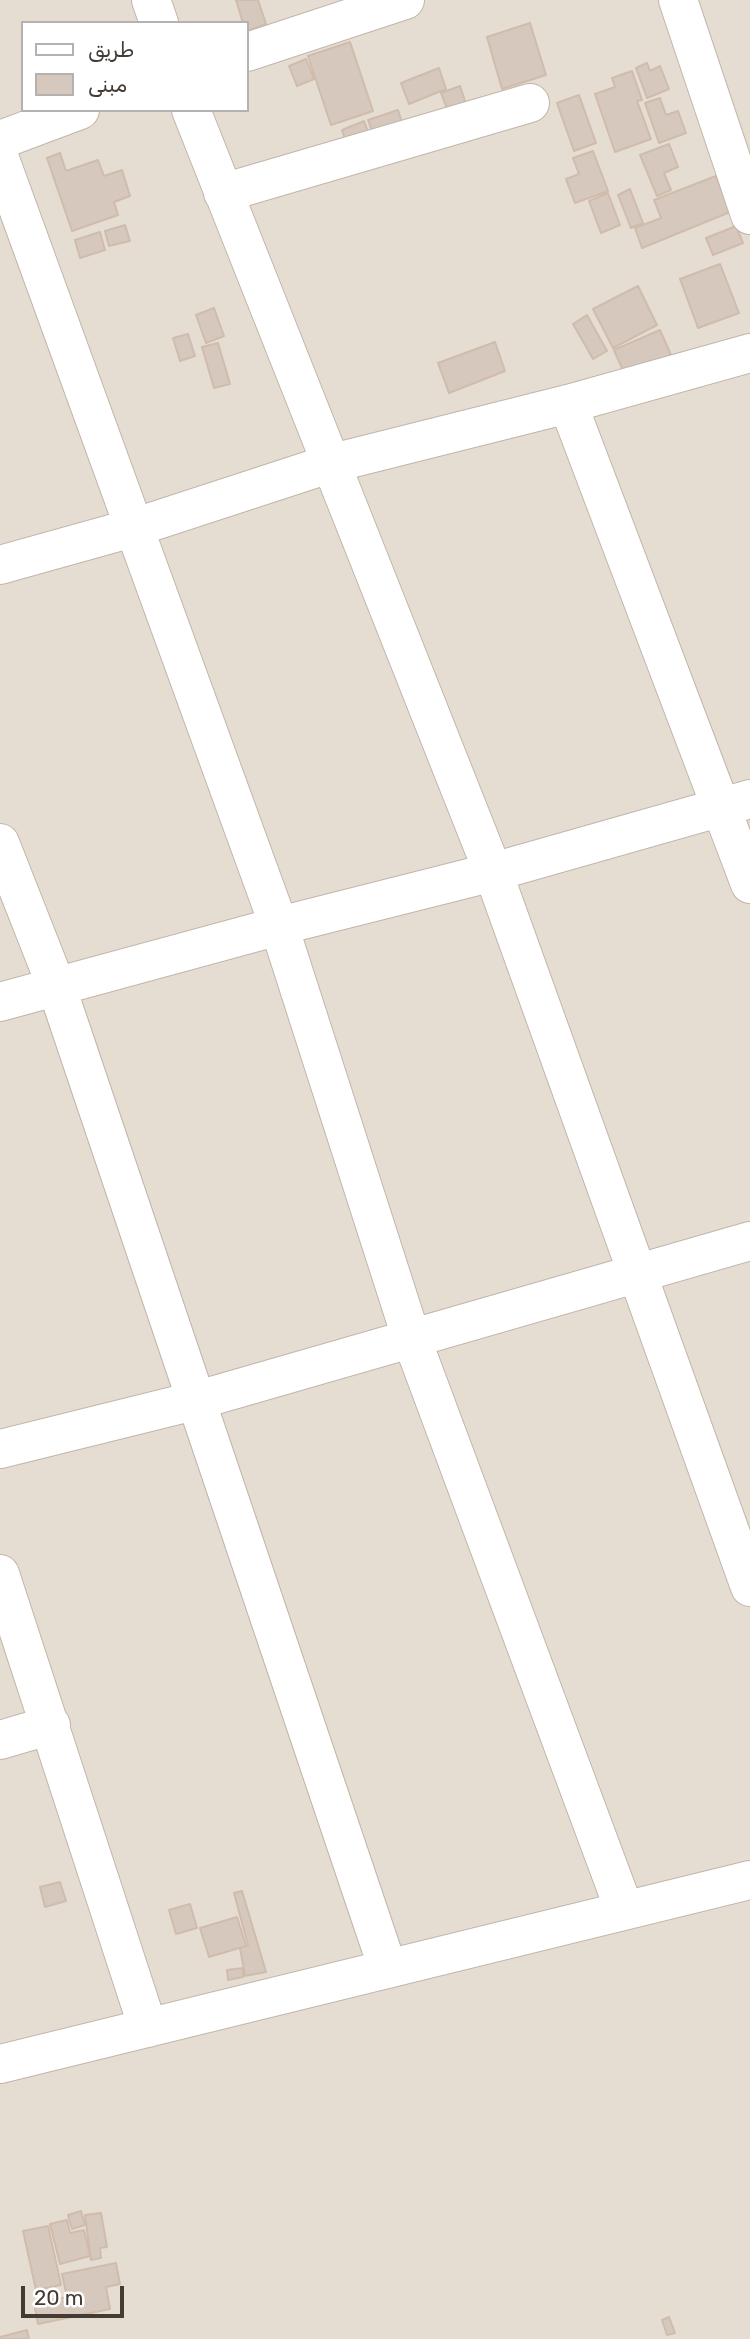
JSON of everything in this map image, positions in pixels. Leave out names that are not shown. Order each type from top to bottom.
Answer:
[{"type":"street","points":[[151,0],[158,21]]},
{"type":"street","points":[[248,52],[405,0]]},
{"type":"street","points":[[678,0],[750,215]]},
{"type":"street","points":[[223,193],[530,103]]},
{"type":"street","points":[[0,140],[75,112]]},
{"type":"street","points":[[192,112],[329,464],[493,872],[750,1587]]},
{"type":"street","points":[[0,159],[279,926],[411,1337],[624,1909]]},
{"type":"street","points":[[0,565],[136,527],[329,464],[568,404],[750,353]]},
{"type":"street","points":[[568,404],[735,803],[750,884]]},
{"type":"street","points":[[0,1002],[279,926],[493,872],[735,803]]},
{"type":"street","points":[[0,843],[57,988],[388,1969]]},
{"type":"street","points":[[0,1449],[198,1400],[411,1337],[640,1275],[750,1241]]},
{"type":"street","points":[[0,1574],[148,2028]]},
{"type":"street","points":[[0,1740],[51,1725]]},
{"type":"street","points":[[0,2064],[750,1880]]},
{"type":"shaded area","points":[[0,0],[750,0],[750,2339],[0,2339]]},
{"type":"building","points":[[236,0],[258,0],[266,24],[248,31],[248,21],[242,21]]},
{"type":"building","points":[[530,23],[546,75],[502,89],[487,37]]},
{"type":"building","points":[[350,42],[373,111],[331,125],[308,56]]},
{"type":"building","points":[[306,59],[314,79],[297,86],[289,66]]},
{"type":"building","points":[[647,63],[650,71],[660,66],[669,89],[647,98],[636,68]]},
{"type":"building","points":[[439,68],[446,89],[409,104],[401,83]]},
{"type":"building","points":[[632,71],[642,100],[637,101],[651,139],[615,152],[595,94],[615,87],[612,78]]},
{"type":"building","points":[[460,86],[467,107],[449,114],[441,93]]},
{"type":"building","points":[[579,95],[596,143],[574,151],[557,103]]},
{"type":"building","points":[[660,98],[666,115],[678,111],[686,133],[659,143],[645,103]]},
{"type":"building","points":[[398,110],[404,129],[375,139],[368,120]]},
{"type":"building","points":[[364,121],[371,140],[348,148],[342,130]]},
{"type":"building","points":[[669,144],[678,167],[664,173],[671,190],[657,196],[640,155]]},
{"type":"building","points":[[593,151],[608,191],[575,203],[566,179],[579,174],[573,158]]},
{"type":"building","points":[[60,153],[66,171],[98,160],[104,176],[122,170],[130,196],[114,202],[118,215],[72,231],[47,158]]},
{"type":"building","points":[[716,176],[730,212],[642,248],[635,228],[661,218],[654,200]]},
{"type":"building","points":[[630,189],[643,223],[631,228],[618,195]]},
{"type":"building","points":[[608,193],[620,225],[601,233],[589,201]]},
{"type":"building","points":[[125,225],[130,241],[109,246],[105,231]]},
{"type":"building","points":[[736,226],[743,243],[713,255],[706,238]]},
{"type":"building","points":[[100,232],[105,250],[80,258],[75,240]]},
{"type":"building","points":[[720,264],[739,313],[698,328],[680,279]]},
{"type":"building","points":[[638,286],[657,325],[613,348],[593,309]]},
{"type":"building","points":[[214,308],[224,336],[206,343],[196,315]]},
{"type":"building","points":[[587,315],[607,351],[593,359],[573,324]]},
{"type":"building","points":[[660,330],[671,355],[625,375],[614,350]]},
{"type":"building","points":[[188,334],[195,356],[180,361],[173,338]]},
{"type":"building","points":[[495,342],[505,371],[449,393],[438,363]]},
{"type":"building","points":[[218,343],[230,384],[214,388],[202,347]]},
{"type":"building","points":[[60,1882],[66,1901],[45,1907],[40,1887]]},
{"type":"building","points":[[242,1891],[266,1972],[245,1976],[240,1948],[248,1945],[234,1893]]},
{"type":"building","points":[[190,1904],[197,1928],[176,1934],[169,1910]]},
{"type":"building","points":[[237,1917],[246,1946],[209,1957],[200,1928]]},
{"type":"building","points":[[243,1968],[243,1977],[228,1980],[227,1970]]},
{"type":"building","points":[[81,2211],[85,2225],[72,2229],[68,2215]]},
{"type":"building","points":[[101,2213],[107,2247],[100,2248],[101,2258],[91,2260],[85,2215]]},
{"type":"building","points":[[67,2220],[70,2233],[84,2230],[90,2256],[60,2264],[50,2224]]},
{"type":"building","points":[[48,2226],[61,2285],[36,2290],[23,2231]]},
{"type":"building","points":[[116,2263],[120,2284],[106,2287],[110,2309],[38,2324],[34,2303],[67,2297],[62,2274]]},
{"type":"building","points":[[669,2317],[675,2333],[667,2335],[662,2320]]},
{"type":"building","points":[[27,2330],[29,2339],[0,2339],[0,2337]]}]
